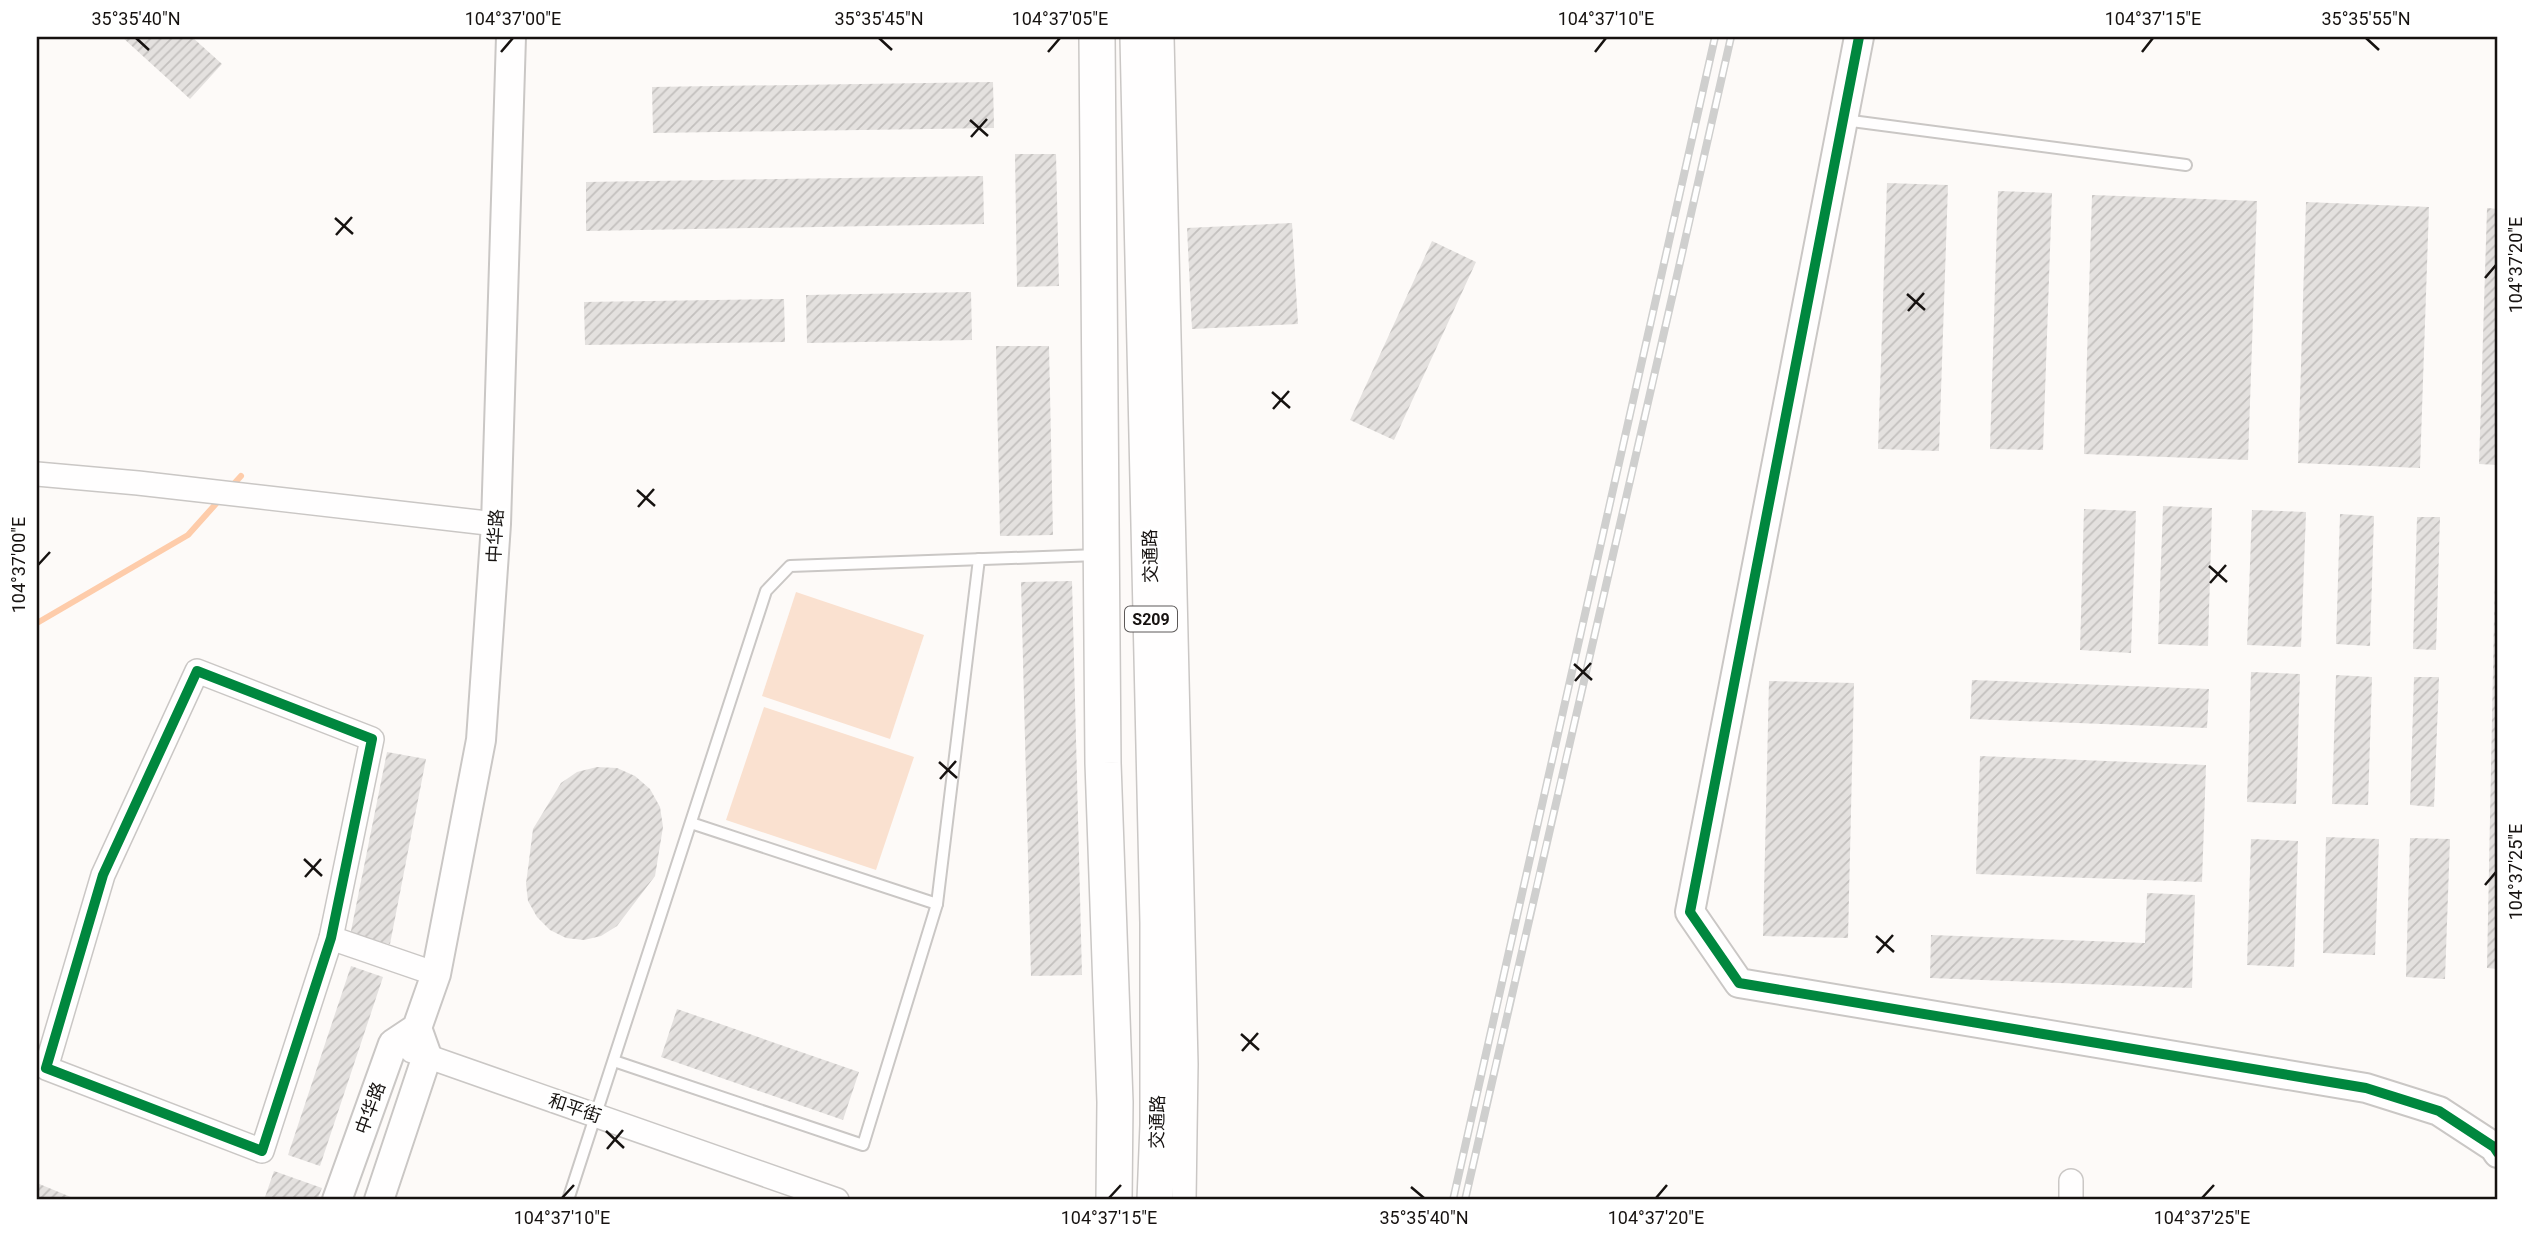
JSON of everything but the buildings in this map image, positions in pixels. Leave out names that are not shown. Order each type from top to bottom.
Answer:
[{"type":"main road","name":"S209","points":[[1097,37],[1103,763],[1115,1102],[1114,1200]]},
{"type":"main road","name":"交通路","points":[[1138,37],[1157,909],[1158,1125],[1154,1200]]},
{"type":"street","name":"中华路","points":[[417,1028],[436,974],[481,740],[496,524],[511,37]]},
{"type":"street","points":[[1162,37],[1186,1064],[1184,1200]]},
{"type":"street","points":[[1859,37],[1690,912],[1739,983],[2366,1088],[2439,1111],[2494,1147],[2498,1153]]},
{"type":"street","points":[[37,474],[216,491],[496,524]]},
{"type":"street","points":[[197,671],[372,739],[331,937],[262,1151],[46,1068],[103,875],[197,671]]},
{"type":"street","points":[[331,937],[436,974]]},
{"type":"street","points":[[393,1044],[417,1028],[427,1056]]},
{"type":"street","name":"中华路","points":[[337,1200],[393,1044]]},
{"type":"street","name":"和平街","points":[[393,1044],[837,1200]]},
{"type":"street","name":"中华路","points":[[379,1200],[427,1056]]},
{"type":"lane","points":[[1844,120],[2186,165]]},
{"type":"lane","points":[[568,1200],[766,591],[790,566],[1101,555]]},
{"type":"lane","points":[[614,1061],[863,1146],[937,904],[979,559]]},
{"type":"lane","points":[[691,823],[937,904]]},
{"type":"shaded area","points":[[796,592],[924,635],[890,739],[762,696]]},
{"type":"shaded area","points":[[764,707],[914,757],[876,870],[726,820]]},
{"type":"waterway","points":[[231,487],[241,476]]},
{"type":"waterway","points":[[37,623],[188,535],[222,497]]},
{"type":"railway","points":[[1453,1200],[1715,37]]},
{"type":"railway","points":[[1465,1200],[1731,37]]},
{"type":"cycle path","points":[[1859,37],[1690,912],[1739,983],[2366,1088],[2439,1111],[2494,1147],[2498,1153]]},
{"type":"cycle path","points":[[197,671],[372,739],[331,938],[262,1151],[46,1068],[103,875],[197,671]]}]
